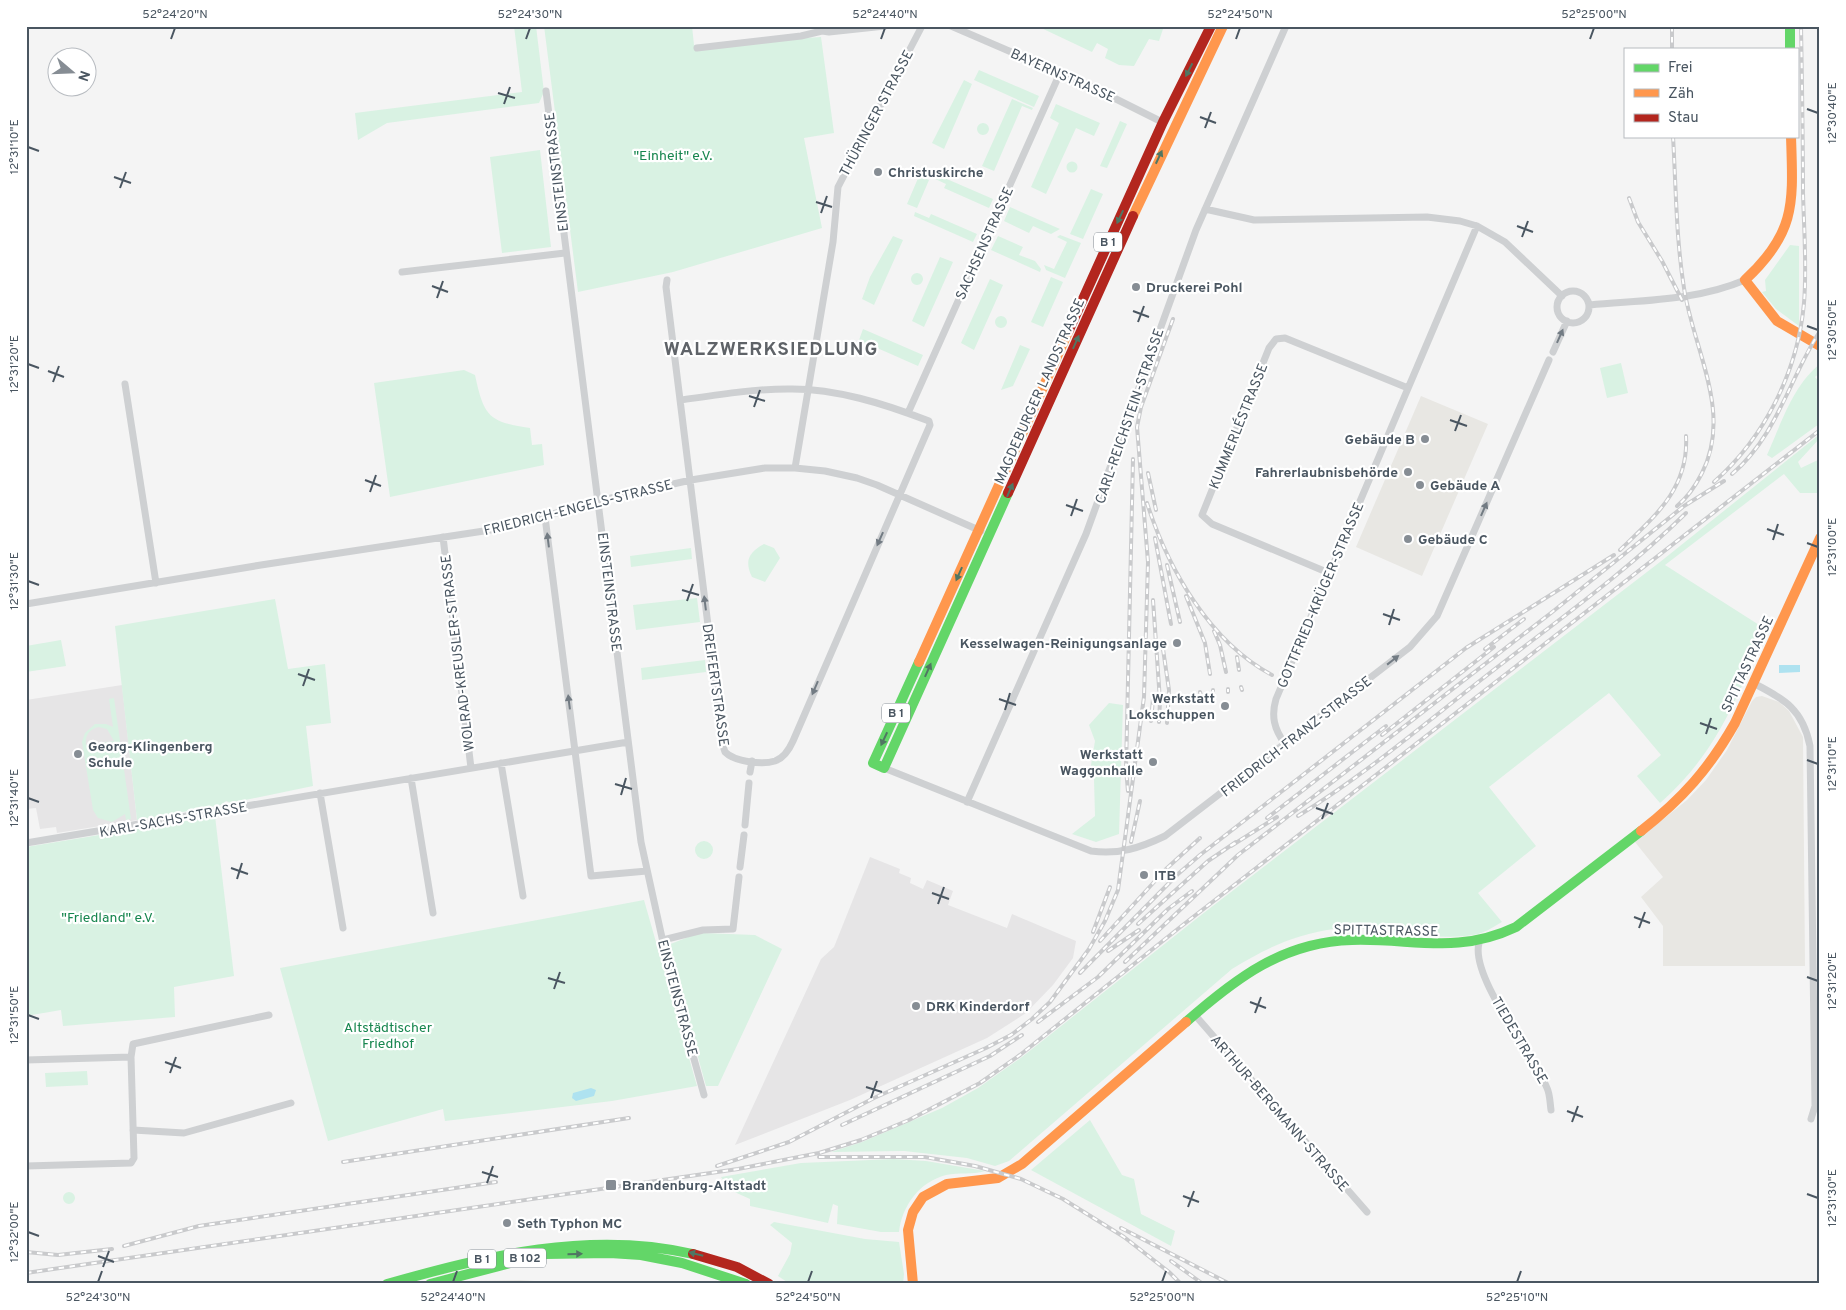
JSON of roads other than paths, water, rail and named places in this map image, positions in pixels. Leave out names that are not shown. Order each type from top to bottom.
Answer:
[{"type":"main road","name":"MAGDEBURGER LANDSTRASSE","points":[[1211,26],[1163,122],[873,763],[884,768],[1173,127],[1223,26]]},
{"type":"main road","points":[[1790,26],[1790,48]]},
{"type":"main road","points":[[1791,138],[1790,218],[1782,240],[1772,254],[1744,280],[1777,320],[1820,346]]},
{"type":"main road","name":"SPITTASTRASSE","points":[[913,1284],[907,1235],[910,1218],[920,1200],[936,1188],[946,1184],[988,1180],[1007,1174],[1050,1141],[1194,1014],[1244,973],[1286,953],[1304,947],[1354,940],[1450,945],[1479,943],[1502,936],[1516,927],[1684,794],[1721,748],[1820,538]]},
{"type":"main road","name":"B 1","points":[[387,1284],[450,1266],[545,1247],[595,1242],[654,1246],[722,1261],[769,1284]]},
{"type":"main road","name":"B 102","points":[[430,1284],[545,1254],[610,1253],[641,1255],[682,1262],[746,1284]]},
{"type":"street","points":[[697,48],[801,36],[822,29],[829,32],[885,26]]},
{"type":"street","name":"THÜRINGER STRASSE","points":[[796,468],[833,242],[838,187],[922,26]]},
{"type":"street","name":"BAYERNSTRASSE","points":[[951,26],[1060,73],[1173,127]]},
{"type":"street","name":"CARL-REICHSTEIN-STRASSE","points":[[966,802],[1100,501],[1155,342],[1205,209],[1286,26]]},
{"type":"street","name":"SACHSENSTRASSE","points":[[908,413],[1060,73]]},
{"type":"street","name":"EINSTEINSTRASSE","points":[[546,91],[628,742],[647,871],[663,940],[704,1095]]},
{"type":"street","points":[[1205,209],[1254,220],[1427,216],[1460,221],[1477,226],[1505,242],[1562,296]]},
{"type":"street","name":"GOTTFRIED-KRÜGER-STRASSE","points":[[1285,744],[1274,725],[1274,707],[1477,226]]},
{"type":"street","points":[[402,272],[565,253]]},
{"type":"street","name":"DREIFERTSTRASSE","points":[[667,280],[723,746],[728,755],[752,761],[776,761],[790,749],[930,428],[929,422],[908,413]]},
{"type":"street","points":[[1590,306],[1700,294],[1721,290],[1744,280]]},
{"type":"street","points":[[1570,291],[1578,292],[1586,297],[1590,306],[1588,315],[1576,323],[1561,318],[1557,308],[1562,296],[1570,291]]},
{"type":"street","points":[[1553,352],[1567,321]]},
{"type":"street","name":"KUMMERLÉSTRASSE","points":[[1329,574],[1212,524],[1202,516],[1269,348],[1276,338],[1285,338],[1408,388]]},
{"type":"street","name":"FRIEDRICH-FRANZ-STRASSE","points":[[884,768],[1073,845],[1110,854],[1139,848],[1165,836],[1410,647],[1437,616],[1549,360]]},
{"type":"street","points":[[124,384],[156,583]]},
{"type":"street","points":[[681,400],[771,390],[809,390],[864,400],[908,413]]},
{"type":"street","name":"FRIEDRICH-ENGELS-STRASSE","points":[[26,604],[497,529],[691,480],[765,468],[796,468],[840,474],[877,485],[990,534]]},
{"type":"street","points":[[545,517],[591,876],[647,871]]},
{"type":"street","name":"WOLRAD-KREUSLER-STRASSE","points":[[444,537],[471,768]]},
{"type":"street","points":[[1753,683],[1792,707],[1801,718],[1810,746],[1815,1106],[1811,1119]]},
{"type":"street","name":"KARL-SACHS-STRASSE","points":[[26,843],[628,742]]},
{"type":"street","points":[[750,772],[752,761]]},
{"type":"street","points":[[501,763],[523,896]]},
{"type":"street","points":[[411,778],[433,913]]},
{"type":"street","points":[[745,825],[749,783]]},
{"type":"street","points":[[320,793],[344,928]]},
{"type":"street","points":[[740,867],[744,835]]},
{"type":"street","points":[[663,940],[702,930],[733,929],[739,878]]},
{"type":"street","name":"TIEDESTRASSE","points":[[1479,943],[1476,952],[1480,965],[1503,1014],[1548,1088],[1551,1110]]},
{"type":"street","name":"ARTHUR-BERGMANN-STRASSE","points":[[1194,1014],[1367,1212]]},
{"type":"street","points":[[26,1166],[130,1163],[134,1158],[131,1057],[133,1044],[269,1015]]},
{"type":"street","points":[[26,1060],[131,1057]]},
{"type":"street","points":[[133,1130],[184,1133],[292,1103]]},
{"type":"water","points":[[1779,665],[1800,665],[1800,672],[1779,673]]},
{"type":"water","points":[[591,1088],[596,1090],[594,1096],[576,1101],[572,1098],[573,1093]]},
{"type":"railway","points":[[1672,26],[1672,48]]},
{"type":"railway","points":[[1714,482],[1749,445],[1776,401],[1795,353],[1801,328],[1805,276],[1801,26]]},
{"type":"railway","points":[[1673,138],[1681,269],[1689,311],[1708,381],[1714,427],[1710,450],[1702,473],[1691,491],[1677,506]]},
{"type":"railway","points":[[1629,198],[1638,222],[1662,261],[1682,300]]},
{"type":"railway","points":[[717,1166],[789,1142],[874,1098],[1011,1035],[1050,1002],[1089,949],[1105,921],[1118,890],[1144,697],[1148,562],[1137,427],[1141,407],[1173,319]]},
{"type":"railway","points":[[1732,474],[1747,459],[1771,425],[1820,331]]},
{"type":"railway","points":[[26,1273],[738,1169],[819,1153],[861,1140],[909,1120],[980,1083],[1020,1055],[1179,928],[1820,430]]},
{"type":"railway","points":[[1620,550],[1667,501],[1682,472],[1686,436]]},
{"type":"railway","points":[[1128,791],[1126,769],[1133,459]]},
{"type":"railway","points":[[1148,473],[1156,510]]},
{"type":"railway","points":[[1125,962],[1238,855],[1551,613],[1684,506],[1724,481]]},
{"type":"railway","points":[[1147,503],[1167,553],[1179,578],[1194,601],[1229,643],[1250,661],[1272,675]]},
{"type":"railway","points":[[1298,816],[1347,784],[1417,731],[1638,557],[1686,513]]},
{"type":"railway","points":[[1155,538],[1171,624]]},
{"type":"railway","points":[[1080,973],[1178,874],[1200,855],[1466,648],[1614,555]]},
{"type":"railway","points":[[1167,565],[1180,622]]},
{"type":"railway","points":[[1186,596],[1205,643],[1210,674]]},
{"type":"railway","points":[[1153,600],[1160,701],[1159,722]]},
{"type":"railway","points":[[1485,649],[1524,619]]},
{"type":"railway","points":[[1214,631],[1220,645],[1226,672]]},
{"type":"railway","points":[[1382,735],[1494,647]]},
{"type":"railway","points":[[1163,649],[1169,690],[1167,723]]},
{"type":"railway","points":[[1237,657],[1239,670]]},
{"type":"railway","points":[[1200,692],[1201,696]]},
{"type":"railway","points":[[1151,721],[1153,699]]},
{"type":"railway","points":[[1267,818],[1386,726]]},
{"type":"railway","points":[[1131,842],[1140,801]]},
{"type":"railway","points":[[1231,846],[1277,817]]},
{"type":"railway","points":[[1100,941],[1166,869],[1200,838]]},
{"type":"railway","points":[[1138,924],[1208,861],[1236,842]]},
{"type":"railway","points":[[1093,932],[1110,887]]},
{"type":"railway","points":[[1038,1022],[1098,977],[1168,909],[1192,891]]},
{"type":"railway","points":[[1108,951],[1139,930]]},
{"type":"railway","points":[[842,1125],[990,1056],[1022,1035]]},
{"type":"railway","points":[[343,1162],[629,1118]]},
{"type":"railway","points":[[819,1157],[925,1157],[975,1166],[1021,1179],[1063,1199],[1124,1237],[1169,1272],[1181,1284]]},
{"type":"railway","points":[[124,1246],[199,1226],[496,1182]]},
{"type":"railway","points":[[1121,1228],[1230,1284]]},
{"type":"railway","points":[[26,1252],[58,1255],[112,1249]]},
{"type":"railway","points":[[1171,1261],[1203,1284]]},
{"type":"place","name":"Christuskirche","points":[[878,172]]},
{"type":"place","name":"Druckerei Pohl","points":[[1136,287]]},
{"type":"place","name":"Gebäude B","points":[[1425,439]]},
{"type":"place","name":"Fahrerlaubnisbehörde","points":[[1408,472]]},
{"type":"place","name":"Gebäude A","points":[[1420,485]]},
{"type":"place","name":"Gebäude C","points":[[1408,539]]},
{"type":"place","name":"Kesselwagen-Reinigungsanlage","points":[[1177,643]]},
{"type":"place","name":"Werkstatt Lokschuppen","points":[[1225,706]]},
{"type":"place","name":"Georg-Klingenberg Schule","points":[[78,754]]},
{"type":"place","name":"Werkstatt Waggonhalle","points":[[1153,762]]},
{"type":"place","name":"ITB","points":[[1144,875]]},
{"type":"place","name":"DRK Kinderdorf","points":[[916,1006]]},
{"type":"place","name":"Brandenburg-Altstadt","points":[[611,1185]]},
{"type":"place","name":"Seth Typhon MC","points":[[507,1223]]},
{"type":"district","name":"WALZWERKSIEDLUNG","points":[[771,348]]},
{"type":"park label","name":"\"Einheit\" e.V.","points":[[673,155]]},
{"type":"park label","name":"\"Friedland\" e.V.","points":[[108,917]]},
{"type":"park label","name":"Altstädtischer Friedhof","points":[[388,1036]]}]
